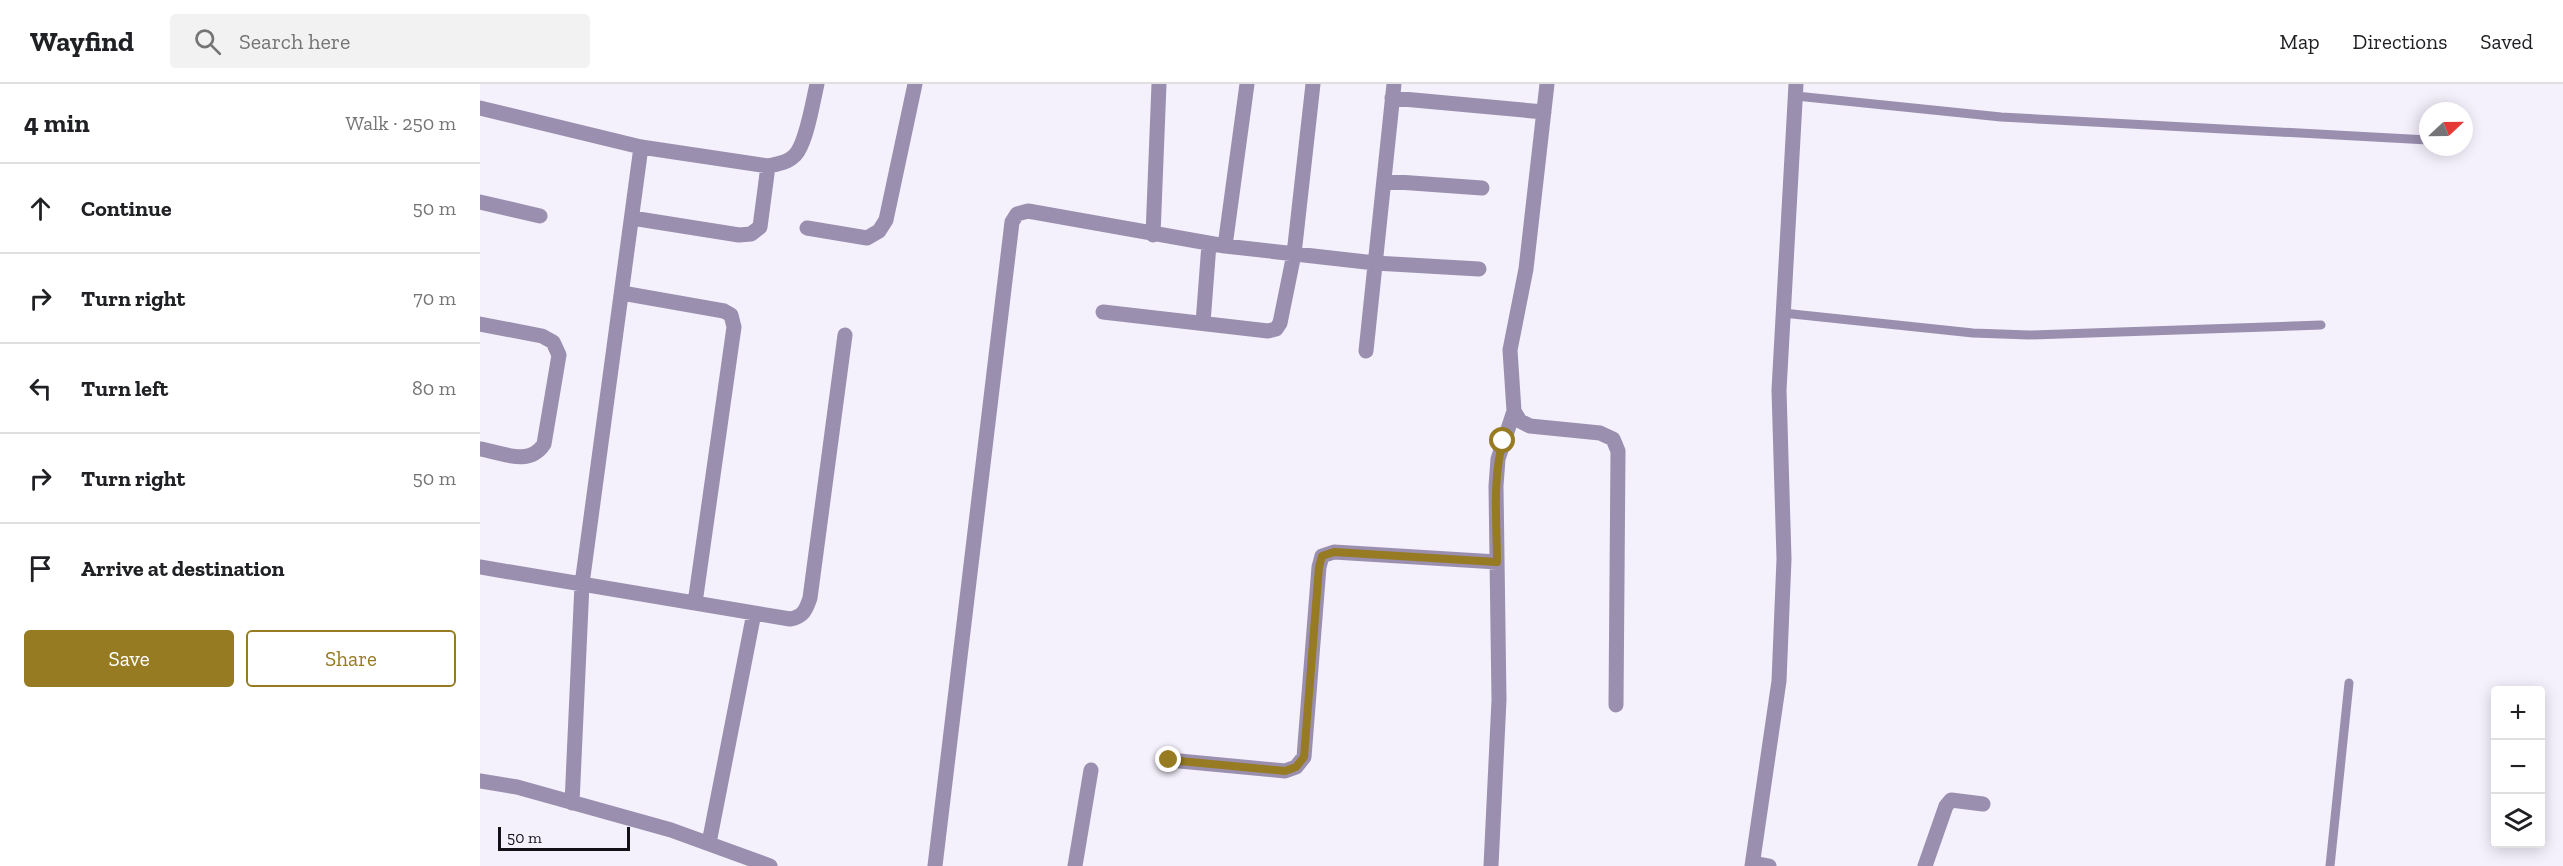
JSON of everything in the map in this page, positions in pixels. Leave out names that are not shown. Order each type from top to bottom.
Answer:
[{"type":"street","points":[[480,108],[641,147],[768,166],[785,162],[796,155],[804,135],[817,84]]},
{"type":"street","points":[[807,228],[867,238],[879,231],[886,220],[915,84]]},
{"type":"street","points":[[1153,235],[1159,84]]},
{"type":"street","points":[[1203,322],[1248,84]]},
{"type":"street","points":[[1103,312],[1268,331],[1276,329],[1280,323],[1294,254],[1312,84]]},
{"type":"street","points":[[1491,866],[1499,700],[1498,459],[1514,411],[1510,350],[1526,269],[1547,84]]},
{"type":"street","points":[[1769,866],[1753,864],[1780,671],[1784,559],[1779,390],[1796,90]]},
{"type":"street","points":[[1366,351],[1393,91],[1544,112]]},
{"type":"street","points":[[572,803],[582,584],[641,147]]},
{"type":"street","points":[[632,218],[739,235],[751,234],[760,226],[768,166]]},
{"type":"street","points":[[1384,181],[1482,188]]},
{"type":"street","points":[[480,202],[540,216]]},
{"type":"street","points":[[935,866],[1012,222],[1017,214],[1028,211],[1217,245],[1375,263],[1479,269]]},
{"type":"street","points":[[622,293],[724,311],[731,315],[734,327],[695,603]]},
{"type":"street","points":[[480,324],[542,336],[553,342],[559,355],[544,444],[537,454],[526,458],[480,449]]},
{"type":"street","points":[[480,567],[790,619],[798,618],[806,610],[810,598],[845,334]]},
{"type":"street","points":[[1514,411],[1520,421],[1530,426],[1600,433],[1613,439],[1618,451],[1616,705]]},
{"type":"street","points":[[1169,760],[1285,771],[1296,767],[1304,757],[1319,567],[1322,556],[1334,552],[1497,562]]},
{"type":"street","points":[[709,843],[754,613]]},
{"type":"street","points":[[1075,866],[1091,770]]},
{"type":"street","points":[[480,781],[517,788],[709,843],[770,866]]},
{"type":"street","points":[[1925,866],[1946,806],[1951,800],[1983,804]]},
{"type":"lane","points":[[1796,90],[2001,117],[2419,140]]},
{"type":"lane","points":[[1783,313],[1972,333],[2029,335],[2321,325]]},
{"type":"lane","points":[[2330,866],[2349,683]]},
{"type":"route","points":[[1169,760],[1285,771],[1296,767],[1304,757],[1319,567],[1322,556],[1334,552],[1497,562],[1496,486],[1498,459],[1503,441]]}]
